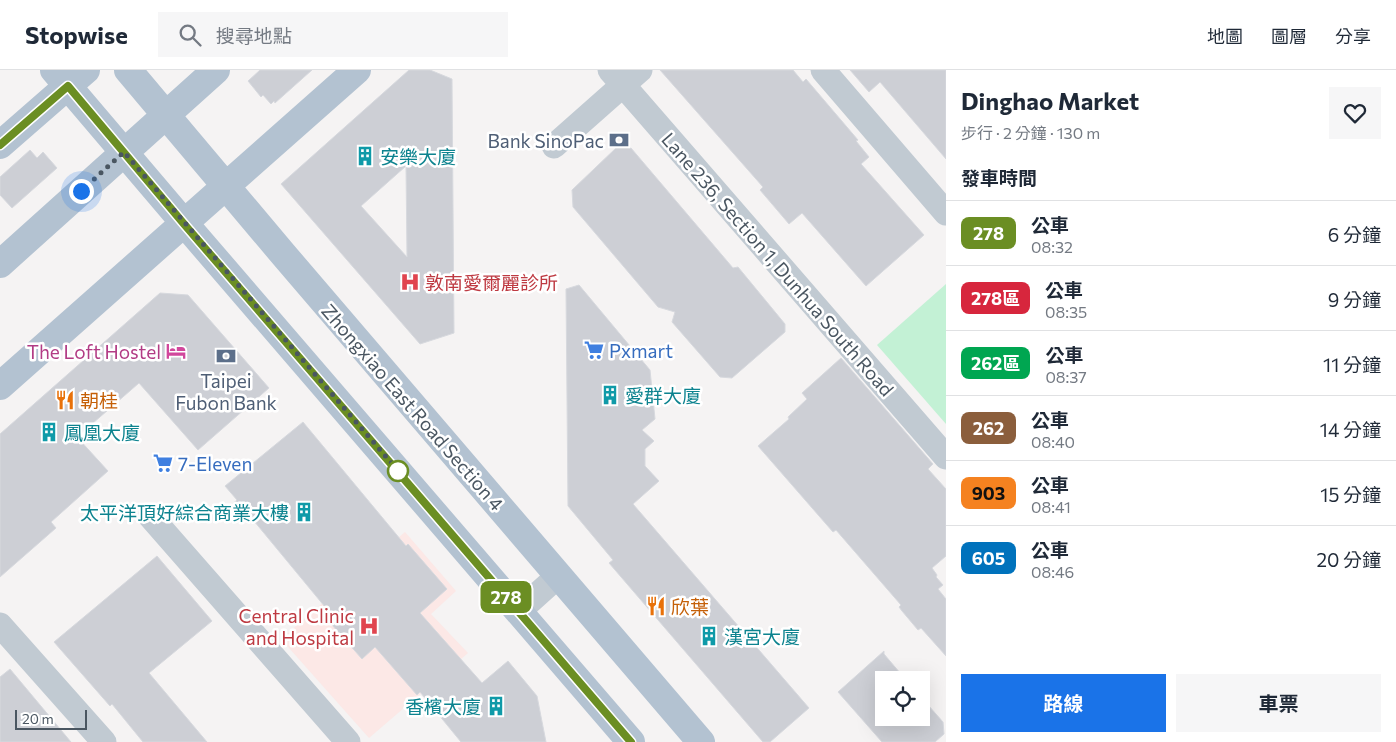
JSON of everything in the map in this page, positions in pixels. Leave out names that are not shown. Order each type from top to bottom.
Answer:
[{"type":"main road","name":"Zhongxiao East Road Section 4","points":[[128,70],[225,188],[701,742]]},
{"type":"main road","points":[[0,264],[216,70]]},
{"type":"main road","points":[[0,386],[357,70]]},
{"type":"main road","points":[[0,145],[70,75],[124,152],[184,224],[631,742]]},
{"type":"street","points":[[823,70],[946,213]]},
{"type":"street","points":[[554,146],[624,75]]},
{"type":"street","name":"Lane 236, Section 1, Dunhua South Road","points":[[624,75],[946,457]]},
{"type":"street","points":[[150,516],[348,742]]},
{"type":"street","points":[[518,612],[558,576]]},
{"type":"street","points":[[0,625],[104,742]]},
{"type":"shaded area","name":"Central Clinic and Hospital","points":[[405,532],[456,591],[431,614],[468,653],[369,738],[281,639]]},
{"type":"green space","points":[[946,284],[946,424],[877,345]]},
{"type":"building","points":[[260,70],[312,70],[275,103],[274,101],[271,104],[263,95],[261,97],[248,81]]},
{"type":"building","points":[[409,70],[430,70],[452,79],[454,333],[420,344],[281,184]],"holes":[[[406,166],[407,257],[361,206]]]},
{"type":"building","points":[[660,70],[793,70],[803,82],[806,79],[858,140],[856,141],[869,157],[861,164],[924,235],[866,286],[802,213],[789,224],[760,190],[763,187]]},
{"type":"building","points":[[850,70],[946,70],[946,159],[880,82],[869,92]]},
{"type":"building","points":[[616,148],[631,148],[733,268],[738,267],[785,324],[785,332],[732,378],[720,377],[672,322],[675,312],[658,307],[573,207],[572,190]]},
{"type":"building","points":[[30,150],[37,158],[43,152],[57,168],[12,208],[0,195],[0,177]]},
{"type":"building","points":[[579,285],[650,370],[655,419],[642,430],[654,441],[645,449],[645,466],[659,481],[633,504],[809,708],[770,742],[763,742],[609,563],[613,560],[568,506],[566,289]]},
{"type":"building","points":[[160,293],[188,295],[269,388],[198,450],[139,383],[77,437],[108,471],[51,522],[56,528],[0,577],[0,434]]},
{"type":"building","points":[[841,358],[933,464],[928,469],[946,489],[946,556],[932,568],[937,575],[936,577],[943,585],[938,589],[946,599],[946,656],[921,628],[918,630],[899,607],[901,605],[836,530],[833,532],[758,446],[789,419],[788,417],[807,399],[802,393]]},
{"type":"building","points":[[303,422],[406,546],[408,544],[447,589],[420,613],[482,683],[508,661],[537,696],[546,742],[461,742],[420,692],[417,695],[375,647],[362,659],[325,617],[330,613],[249,515],[239,523],[227,509],[237,500],[225,486]]},
{"type":"building","points":[[157,556],[212,621],[149,673],[207,742],[143,742],[112,704],[110,706],[54,642]]},
{"type":"building","points":[[884,651],[884,654],[898,671],[875,671],[875,726],[930,726],[930,707],[943,722],[944,734],[935,742],[882,742],[838,692]]},
{"type":"building","points":[[10,669],[71,742],[0,742],[0,677]]},
{"type":"bus line","name":"278","points":[[0,145],[68,86],[184,224],[631,742]]},
{"type":"place","name":"Bank SinoPac","points":[[619,140]]},
{"type":"place","name":"安樂大廈","points":[[365,156]]},
{"type":"place","name":"敦南愛爾麗診所","points":[[410,282]]},
{"type":"place","name":"Pxmart","points":[[594,350]]},
{"type":"place","name":"The Loft Hostel","points":[[176,351]]},
{"type":"place","name":"Taipei Fubon Bank","points":[[226,356]]},
{"type":"place","name":"愛群大廈","points":[[610,395]]},
{"type":"place","name":"朝桂","points":[[65,400]]},
{"type":"place","name":"鳳凰大廈","points":[[49,432]]},
{"type":"place","name":"7-Eleven","points":[[163,463]]},
{"type":"place","name":"太平洋頂好綜合商業大樓","points":[[304,512]]},
{"type":"place","name":"欣葉","points":[[656,606]]},
{"type":"place","name":"Central Clinic and Hospital","points":[[369,626]]},
{"type":"place","name":"漢宮大廈","points":[[709,636]]},
{"type":"place","name":"香檳大廈","points":[[496,706]]},
{"type":"route","points":[[81,191],[124,152],[400,473],[398,471]]}]
